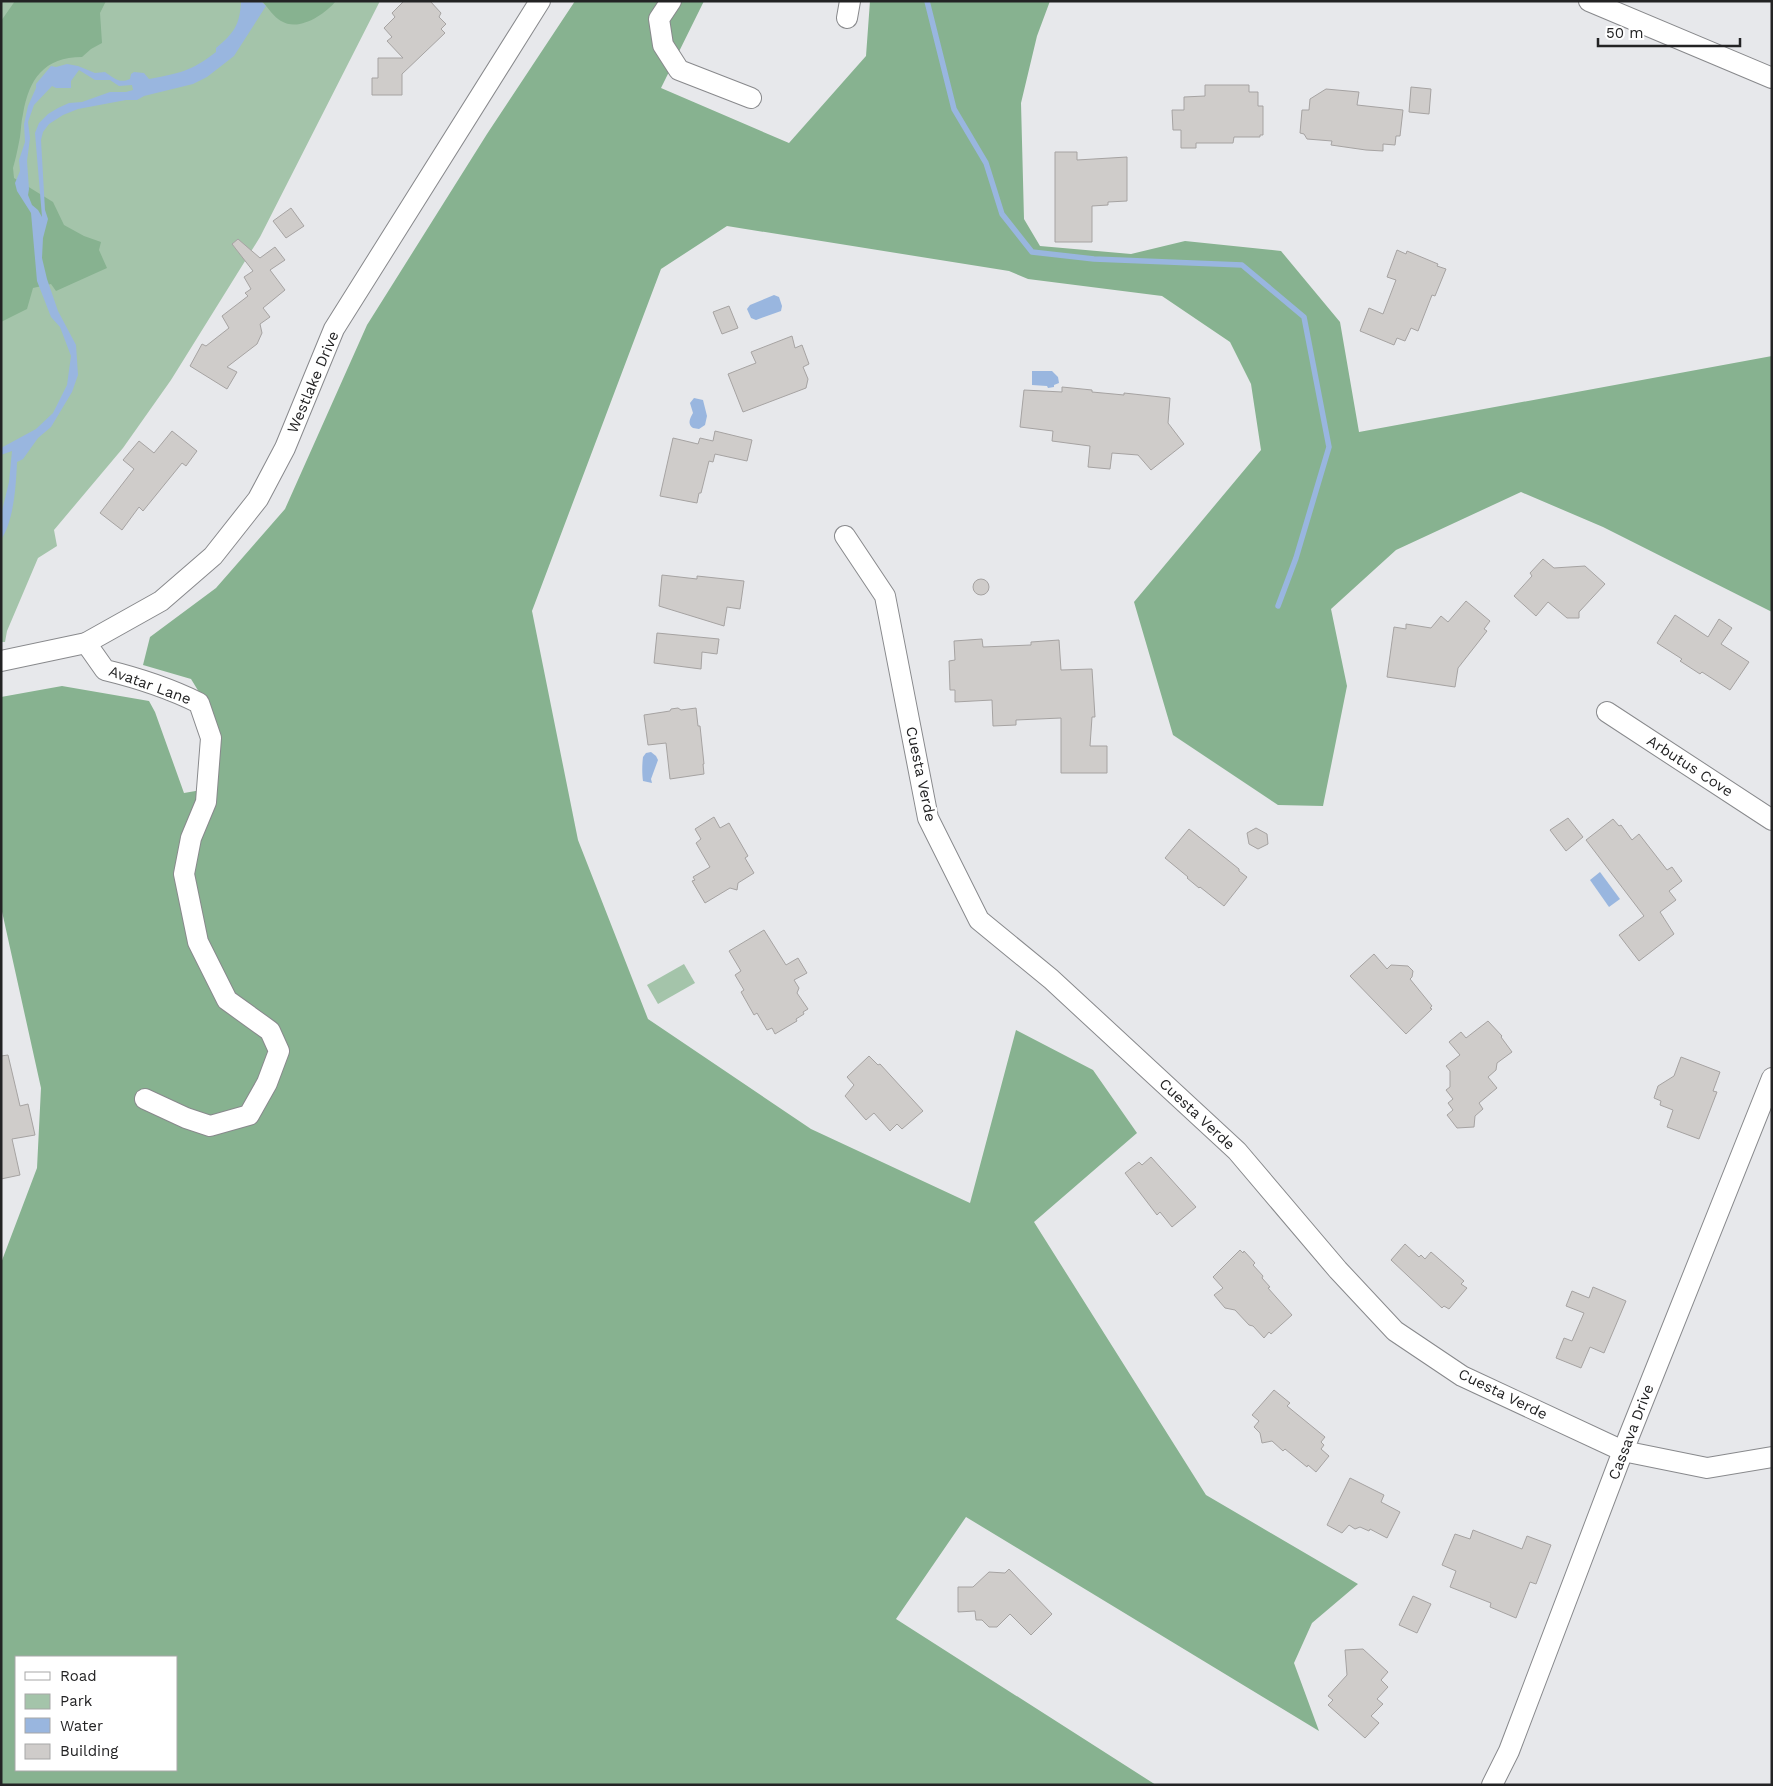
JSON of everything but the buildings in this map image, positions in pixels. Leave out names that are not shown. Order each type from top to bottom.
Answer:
[{"type":"street","name":"Westlake Drive","points":[[1,661],[86,643],[160,601],[213,556],[258,499],[285,448],[334,329],[540,1]]},
{"type":"street","points":[[671,1],[659,19],[664,45],[680,70],[751,98]]},
{"type":"street","points":[[1589,1],[1772,78]]},
{"type":"street","name":"Cuesta Verde","points":[[845,536],[885,596],[928,818],[979,920],[1050,978],[1237,1151],[1338,1270],[1395,1331],[1462,1376],[1623,1451],[1707,1468],[1772,1457]]},
{"type":"street","name":"Avatar Lane","points":[[86,643],[105,670],[142,679],[178,692],[199,703],[211,738],[206,802],[190,838],[184,874],[198,942],[227,1000],[270,1030],[279,1051],[267,1083],[249,1115],[210,1126],[186,1118],[145,1099]]},
{"type":"street","name":"Arbutus Cove","points":[[1607,712],[1772,820]]},
{"type":"street","name":"Cassava Drive","points":[[1492,1785],[1509,1751],[1623,1451],[1772,1078]]},
{"type":"green space","points":[[1,1],[380,1],[260,237],[171,380],[123,448],[54,530],[57,546],[38,558],[7,631],[5,642],[1,642]]},
{"type":"green space","points":[[15,1],[106,1],[100,13],[102,43],[82,57],[69,58],[48,66],[40,72],[34,81],[26,102],[13,168],[14,178],[53,202],[64,225],[84,236],[101,242],[99,250],[107,268],[56,291],[51,284],[33,288],[27,309],[1,322],[1,21]]},
{"type":"green space","points":[[262,1],[336,1],[325,12],[311,20],[303,23],[288,24],[278,19]]},
{"type":"green space","points":[[575,1],[704,1],[661,88],[789,143],[866,56],[870,1],[1050,1],[1037,36],[1021,103],[1024,219],[1040,246],[1131,254],[1185,241],[1281,251],[1340,322],[1359,432],[1772,356],[1772,612],[1603,527],[1521,492],[1396,550],[1331,609],[1347,686],[1323,806],[1278,805],[1173,735],[1134,602],[1261,450],[1251,384],[1230,342],[1162,296],[1028,279],[1009,271],[727,226],[661,269],[532,611],[578,840],[648,1019],[811,1129],[970,1203],[1016,1030],[1093,1070],[1137,1133],[1034,1222],[1206,1495],[1358,1584],[1312,1623],[1294,1663],[1319,1731],[966,1517],[896,1619],[1156,1785],[1,1785],[1,1263],[37,1168],[41,1088],[1,907],[1,697],[62,686],[149,701],[155,712],[184,793],[213,788],[210,710],[191,679],[143,665],[150,637],[216,588],[285,509],[367,325],[487,134]]},
{"type":"green space","points":[[684,964],[695,983],[658,1004],[647,985]]},
{"type":"water","points":[[241,1],[261,1],[266,6],[234,56],[207,77],[193,84],[144,96],[137,100],[126,100],[78,109],[63,115],[49,124],[43,132],[41,140],[45,210],[48,219],[43,238],[42,258],[58,311],[76,345],[78,375],[72,392],[51,427],[38,438],[23,459],[17,462],[12,513],[1,540],[1,515],[9,482],[12,451],[1,455],[1,448],[36,429],[53,413],[67,385],[71,356],[60,327],[51,317],[37,281],[31,213],[17,191],[15,183],[20,171],[19,160],[25,142],[24,124],[36,84],[51,66],[56,67],[67,64],[95,73],[105,72],[117,80],[123,81],[130,79],[131,74],[134,72],[144,73],[149,79],[192,68],[216,52],[216,48],[232,33],[239,16]],"holes":[[[79,70],[95,80],[110,80],[119,86],[132,85],[133,90],[110,92],[82,102],[69,103],[48,114],[39,123],[35,133],[42,217],[32,205],[28,195],[27,161],[30,138],[28,122],[34,105],[52,86],[56,88],[71,88],[71,81]]]},
{"type":"water","points":[[774,295],[779,297],[782,306],[781,311],[756,320],[751,318],[747,309],[750,305]]},
{"type":"water","points":[[1032,371],[1052,371],[1058,377],[1059,383],[1054,385],[1054,387],[1048,388],[1047,386],[1032,385]]},
{"type":"water","points":[[694,398],[703,400],[707,416],[705,425],[699,429],[693,428],[690,423],[693,413],[690,403]]},
{"type":"water","points":[[651,752],[658,760],[651,779],[652,783],[643,781],[642,772],[643,757],[646,753]]},
{"type":"water","points":[[1600,872],[1620,899],[1609,907],[1590,880]]},
{"type":"waterway","points":[[927,1],[954,109],[986,163],[1002,214],[1032,252],[1094,259],[1242,265],[1304,317],[1329,447],[1296,558],[1278,606]]}]
